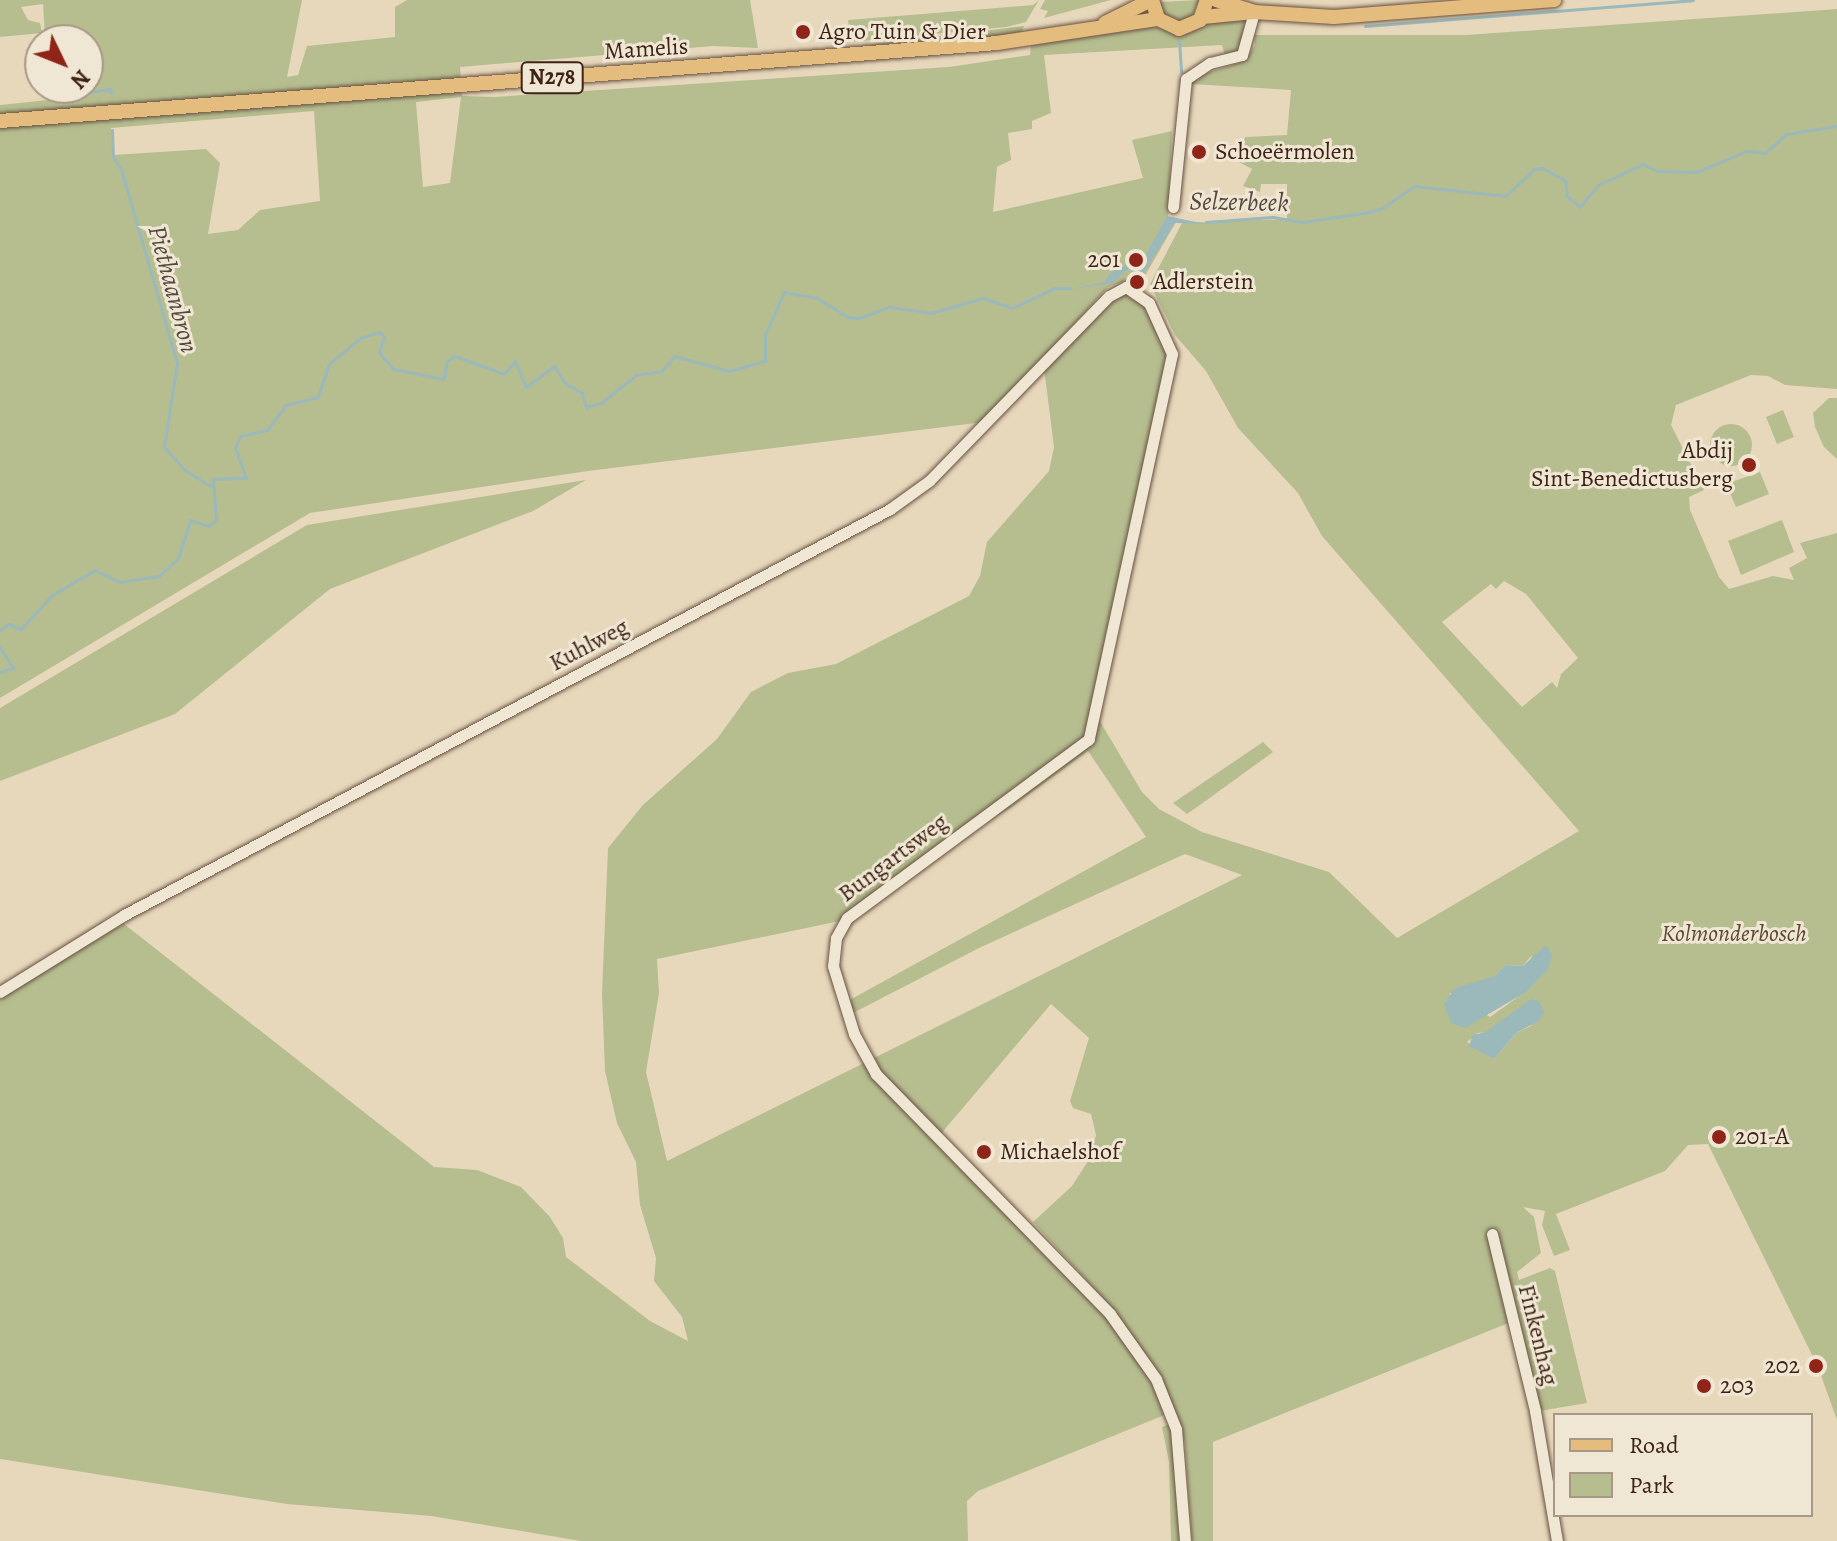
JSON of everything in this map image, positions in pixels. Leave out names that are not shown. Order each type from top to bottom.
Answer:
[{"type":"main road","name":"N278","points":[[1152,0],[1158,19],[1179,29],[1203,17],[1254,12],[1334,17],[1554,0]]},
{"type":"main road","name":"Mamelis","points":[[1102,24],[1152,0]]},
{"type":"main road","points":[[1203,17],[1207,0]]},
{"type":"main road","name":"N278","points":[[1216,0],[1254,12]]},
{"type":"main road","name":"Mamelis","points":[[0,121],[997,43],[1102,24],[1158,19]]},
{"type":"street","points":[[1173,207],[1186,79],[1210,63],[1242,55],[1254,12]]},
{"type":"street","name":"Kuhlweg","points":[[0,992],[116,919],[890,509],[929,481],[1118,287],[1149,303]]},
{"type":"street","name":"Bungartsweg","points":[[1149,303],[1172,354],[1089,739],[847,918],[836,938],[833,966],[854,1034],[883,1083],[1110,1314],[1156,1379],[1176,1429],[1185,1541]]},
{"type":"street","name":"Finkenhag","points":[[1492,1234],[1535,1411],[1557,1541]]},
{"type":"green space","points":[[0,0],[302,0],[287,77],[298,75],[307,46],[395,37],[395,7],[407,0],[750,0],[758,48],[713,46],[460,67],[462,96],[494,97],[949,67],[1030,55],[1031,46],[1145,24],[1244,19],[1242,48],[1225,55],[1222,45],[1044,55],[1051,113],[1032,121],[1032,129],[1008,133],[1011,160],[997,167],[993,212],[1143,178],[1132,140],[1172,131],[1168,219],[1176,222],[1146,274],[1108,287],[984,422],[588,471],[310,513],[0,698],[0,105],[104,104],[104,24],[44,24],[43,4],[21,7],[28,20],[40,24],[24,24],[24,35],[0,37]],"holes":[[[461,97],[450,183],[423,187],[416,102]],[[314,111],[320,201],[260,210],[238,230],[208,234],[220,163],[206,149],[114,155],[111,128]]]},
{"type":"green space","points":[[1039,0],[1026,22],[1006,27],[841,43],[841,38],[850,37],[848,20],[1033,5]]},
{"type":"green space","points":[[1045,0],[1111,0],[1044,18],[1048,11],[1040,9]]},
{"type":"green space","points":[[1199,0],[1192,17],[1181,21],[1164,14],[1160,2]]},
{"type":"green space","name":"Kolmonderbosch","points":[[1837,9],[1837,389],[1785,385],[1768,376],[1751,375],[1676,405],[1671,425],[1704,490],[1689,497],[1690,510],[1719,577],[1729,589],[1773,576],[1794,580],[1789,568],[1807,558],[1800,543],[1837,533],[1837,1420],[1818,1367],[1708,1144],[1688,1145],[1665,1171],[1556,1214],[1570,1250],[1554,1256],[1542,1225],[1545,1211],[1523,1207],[1534,1217],[1541,1253],[1517,1272],[1519,1280],[1550,1268],[1555,1271],[1587,1403],[1539,1411],[1516,1320],[1213,1442],[1213,1541],[1192,1541],[1185,1442],[1161,1377],[1115,1311],[1033,1222],[1072,1186],[1090,1158],[1096,1135],[1091,1114],[1073,1108],[1070,1101],[1089,1038],[1051,1004],[939,1136],[1107,1317],[1153,1381],[1167,1414],[978,1491],[967,1501],[968,1541],[581,1541],[431,1516],[287,1504],[0,1459],[0,998],[119,920],[434,1167],[477,1170],[521,1187],[550,1217],[563,1238],[566,1257],[650,1321],[688,1341],[682,1317],[654,1281],[656,1258],[640,1205],[636,1162],[617,1123],[605,1071],[602,994],[608,848],[643,805],[717,739],[751,692],[788,673],[836,664],[969,596],[980,576],[987,542],[1049,471],[1054,447],[1044,368],[1121,292],[1144,306],[1168,352],[1098,718],[1142,792],[1159,809],[1202,832],[1329,872],[1397,938],[1579,831],[1322,536],[1298,493],[1238,428],[1206,371],[1175,335],[1150,284],[1182,223],[1287,219],[1287,184],[1261,184],[1260,192],[1243,186],[1252,169],[1237,161],[1245,137],[1287,135],[1291,90],[1190,84],[1197,76],[1245,61],[1255,45],[1254,35],[1466,35]],"holes":[[[1504,581],[1526,594],[1578,658],[1561,674],[1557,688],[1552,682],[1522,707],[1442,622],[1491,584],[1496,589]],[[1088,751],[1146,837],[846,1002],[851,1014],[981,947],[1185,854],[1242,875],[667,1161],[646,1072],[659,993],[657,959],[840,921],[931,852],[1009,809]],[[1532,955],[1518,997],[1490,1017],[1449,994],[1495,976],[1505,965],[1523,966]],[[1533,1025],[1516,1033],[1494,1059],[1467,1042],[1478,1033]]]},
{"type":"green space","points":[[1024,26],[1021,33],[1008,36],[857,46]]},
{"type":"green space","points":[[1829,398],[1837,398],[1837,459],[1824,447],[1815,427],[1813,413]]},
{"type":"green space","points":[[1783,410],[1794,437],[1777,444],[1766,417]]},
{"type":"green space","points":[[1731,424],[1746,430],[1752,445],[1746,460],[1731,466],[1716,460],[1710,445],[1716,430]]},
{"type":"green space","points":[[1760,472],[1769,494],[1736,507],[1726,484]]},
{"type":"green space","points":[[586,480],[533,511],[330,589],[175,714],[0,781],[0,708],[307,525]]},
{"type":"green space","points":[[1782,520],[1794,552],[1741,575],[1728,541]]},
{"type":"green space","points":[[1263,742],[1273,752],[1187,814],[1173,803]]},
{"type":"green space","points":[[1170,1424],[1175,1444],[1183,1541],[1171,1541],[1169,1462],[1162,1427]]},
{"type":"water","points":[[1167,216],[1206,224],[1175,223],[1141,277],[1128,269],[1112,283],[1068,290],[1104,282],[1113,270],[1144,258]]},
{"type":"water","points":[[1546,945],[1552,955],[1548,969],[1526,992],[1465,1028],[1451,1023],[1444,1004],[1455,988],[1495,976],[1505,965],[1523,966]]},
{"type":"water","points":[[1531,999],[1539,1001],[1544,1012],[1539,1021],[1516,1033],[1494,1059],[1469,1046],[1472,1036],[1487,1031]]},
{"type":"waterway","points":[[1365,26],[1693,0]]},
{"type":"waterway","points":[[1179,41],[1181,72]]},
{"type":"waterway","name":"Piethaanbron","points":[[104,90],[111,89],[111,93]]},
{"type":"waterway","name":"Selzerbeek","points":[[1206,222],[1273,217],[1302,222],[1363,213],[1381,209],[1414,186],[1506,196],[1534,169],[1542,168],[1565,180],[1567,196],[1580,207],[1598,185],[1643,164],[1657,171],[1697,172],[1746,151],[1765,153],[1786,134],[1837,126]]},
{"type":"waterway","name":"Piethaanbron","points":[[112,130],[113,157],[121,169],[177,363],[164,447],[185,470],[211,486]]},
{"type":"waterway","name":"Selzerbeek","points":[[0,630],[9,624],[21,629],[52,595],[95,570],[120,582],[159,576],[178,558],[190,520],[208,526],[216,520],[213,479],[246,478],[235,448],[240,436],[267,430],[286,405],[318,397],[329,364],[360,338],[380,332],[384,337],[379,352],[393,369],[444,379],[447,361],[455,356],[504,374],[515,361],[526,387],[554,366],[565,383],[582,393],[586,407],[601,403],[636,375],[662,371],[674,356],[729,371],[765,361],[765,335],[784,292],[817,298],[847,317],[859,318],[890,307],[931,313],[983,298],[1012,308],[1055,288],[1070,288]]},
{"type":"waterway","name":"Selzerbeek","points":[[0,647],[13,668],[0,672]]},
{"type":"place","name":"Agro Tuin & Dier","points":[[803,32]]},
{"type":"place","name":"Schoeërmolen","points":[[1199,152]]},
{"type":"place","name":"201","points":[[1136,260]]},
{"type":"place","name":"Adlerstein","points":[[1137,282]]},
{"type":"place","name":"Abdij Sint-Benedictusberg","points":[[1749,465]]},
{"type":"place","name":"201-A","points":[[1719,1137]]},
{"type":"place","name":"Michaelshof","points":[[984,1152]]},
{"type":"place","name":"202","points":[[1816,1366]]},
{"type":"place","name":"203","points":[[1704,1386]]}]
